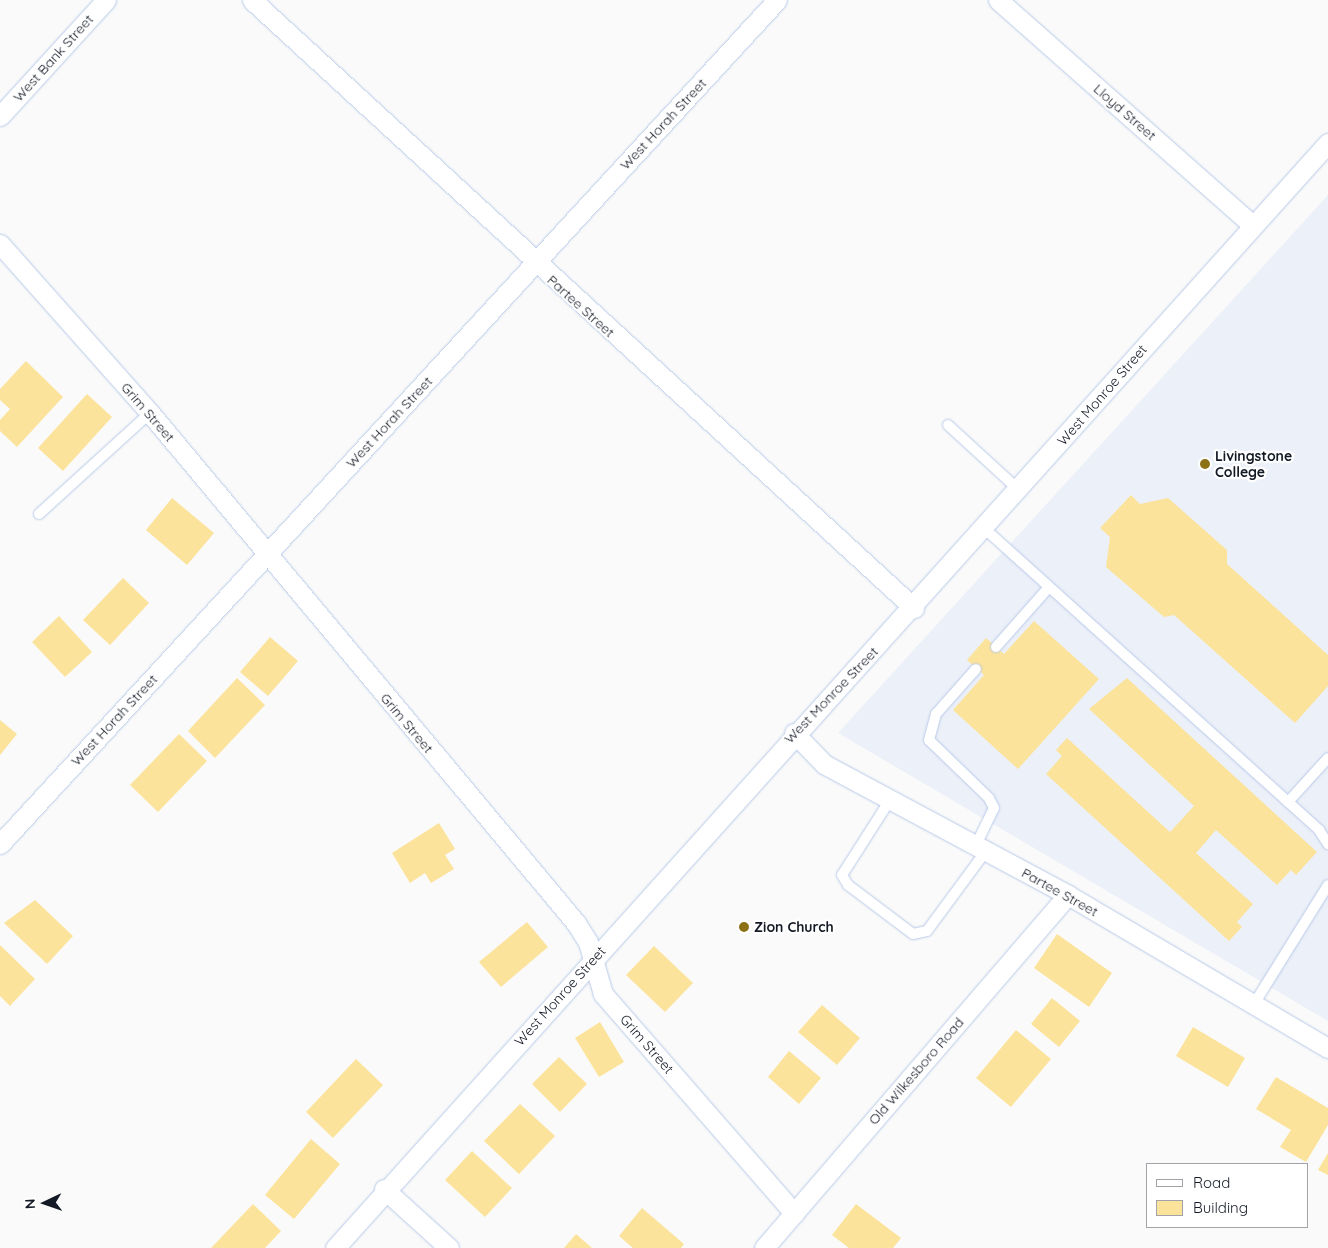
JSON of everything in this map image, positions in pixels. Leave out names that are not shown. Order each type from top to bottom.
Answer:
[{"type":"street","name":"West Bank Street","points":[[0,116],[106,0]]},
{"type":"street","name":"Partee Street","points":[[252,0],[535,264],[914,608]]},
{"type":"street","name":"West Horah Street","points":[[0,844],[777,0]]},
{"type":"street","name":"Lloyd Street","points":[[998,0],[1252,225]]},
{"type":"street","name":"West Monroe Street","points":[[335,1248],[384,1189],[593,960],[794,733],[914,608],[1252,225],[1328,143]]},
{"type":"street","name":"Grim Street","points":[[0,244],[150,413],[576,923],[593,960],[603,994],[794,1212]]},
{"type":"street","name":"Partee Street","points":[[794,733],[824,764],[1068,895],[1328,1048]]},
{"type":"street","name":"Old Wilkesboro Road","points":[[764,1248],[1068,895]]},
{"type":"street","points":[[384,1189],[450,1248]]},
{"type":"lane","points":[[39,514],[150,413]]},
{"type":"lane","points":[[948,425],[1019,490]]},
{"type":"lane","points":[[985,528],[1288,802],[1328,844]]},
{"type":"lane","points":[[996,647],[1050,587]]},
{"type":"lane","points":[[890,800],[842,875],[848,885],[913,934],[927,932],[981,848],[994,808],[989,798],[928,740],[936,714],[976,669]]},
{"type":"lane","points":[[1288,802],[1328,758]]},
{"type":"lane","points":[[1254,1004],[1328,885]]},
{"type":"shaded area","name":"Livingstone College","points":[[1328,195],[1328,1021],[838,733]]},
{"type":"building","points":[[26,361],[63,397],[17,447],[0,431],[0,420],[10,409],[0,400],[0,389]]},
{"type":"building","points":[[87,394],[112,417],[63,471],[38,448]]},
{"type":"building","points":[[1131,495],[1140,504],[1168,498],[1227,550],[1227,564],[1328,655],[1328,686],[1295,723],[1174,615],[1164,617],[1106,567],[1110,537],[1100,528]]},
{"type":"building","points":[[172,498],[214,533],[187,565],[146,530]]},
{"type":"building","points":[[123,578],[149,603],[110,645],[83,620]]},
{"type":"building","points":[[59,616],[92,652],[65,677],[32,642]]},
{"type":"building","points":[[1034,621],[1099,679],[1018,769],[953,710],[984,675],[967,660],[986,638],[1004,654]]},
{"type":"building","points":[[270,637],[298,661],[268,696],[240,672]]},
{"type":"building","points":[[237,678],[265,705],[215,758],[188,731]]},
{"type":"building","points":[[1127,678],[1317,852],[1296,875],[1291,870],[1277,885],[1216,830],[1196,853],[1253,904],[1237,922],[1242,927],[1229,941],[1046,774],[1062,756],[1056,750],[1067,738],[1170,832],[1194,806],[1089,709]]},
{"type":"building","points":[[0,720],[17,734],[0,755]]},
{"type":"building","points":[[179,734],[207,761],[158,812],[130,785]]},
{"type":"building","points":[[439,823],[455,849],[445,855],[454,869],[431,883],[425,873],[410,883],[392,853]]},
{"type":"building","points":[[35,900],[73,936],[47,964],[4,923]]},
{"type":"building","points":[[527,922],[548,947],[501,987],[479,962]]},
{"type":"building","points":[[1057,934],[1112,973],[1089,1007],[1034,968]]},
{"type":"building","points":[[0,945],[35,979],[10,1006],[0,996]]},
{"type":"building","points":[[654,946],[693,983],[665,1012],[626,975]]},
{"type":"building","points":[[1052,998],[1080,1021],[1059,1047],[1031,1024]]},
{"type":"building","points":[[822,1005],[860,1038],[837,1065],[798,1032]]},
{"type":"building","points":[[600,1022],[624,1062],[599,1077],[575,1038]]},
{"type":"building","points":[[1193,1027],[1245,1058],[1228,1087],[1176,1056]]},
{"type":"building","points":[[1016,1030],[1051,1059],[1011,1107],[976,1078]]},
{"type":"building","points":[[789,1051],[821,1078],[799,1104],[768,1077]]},
{"type":"building","points":[[559,1057],[587,1084],[560,1112],[532,1084]]},
{"type":"building","points":[[356,1059],[383,1085],[333,1138],[306,1112]]},
{"type":"building","points":[[1276,1077],[1328,1108],[1328,1125],[1306,1162],[1280,1147],[1291,1130],[1256,1109]]},
{"type":"building","points":[[520,1104],[555,1136],[519,1174],[484,1141]]},
{"type":"building","points":[[311,1139],[340,1164],[294,1219],[265,1195]]},
{"type":"building","points":[[472,1151],[512,1188],[485,1217],[445,1180]]},
{"type":"building","points":[[1328,1153],[1328,1175],[1318,1170]]},
{"type":"building","points":[[253,1204],[281,1231],[265,1248],[211,1248]]},
{"type":"building","points":[[856,1204],[901,1238],[893,1248],[849,1248],[832,1235]]},
{"type":"building","points":[[642,1208],[684,1244],[681,1248],[633,1248],[619,1236]]},
{"type":"building","points":[[576,1234],[592,1248],[564,1248]]},
{"type":"place","name":"Livingstone College","points":[[1205,464]]},
{"type":"place","name":"Zion Church","points":[[744,927]]}]
